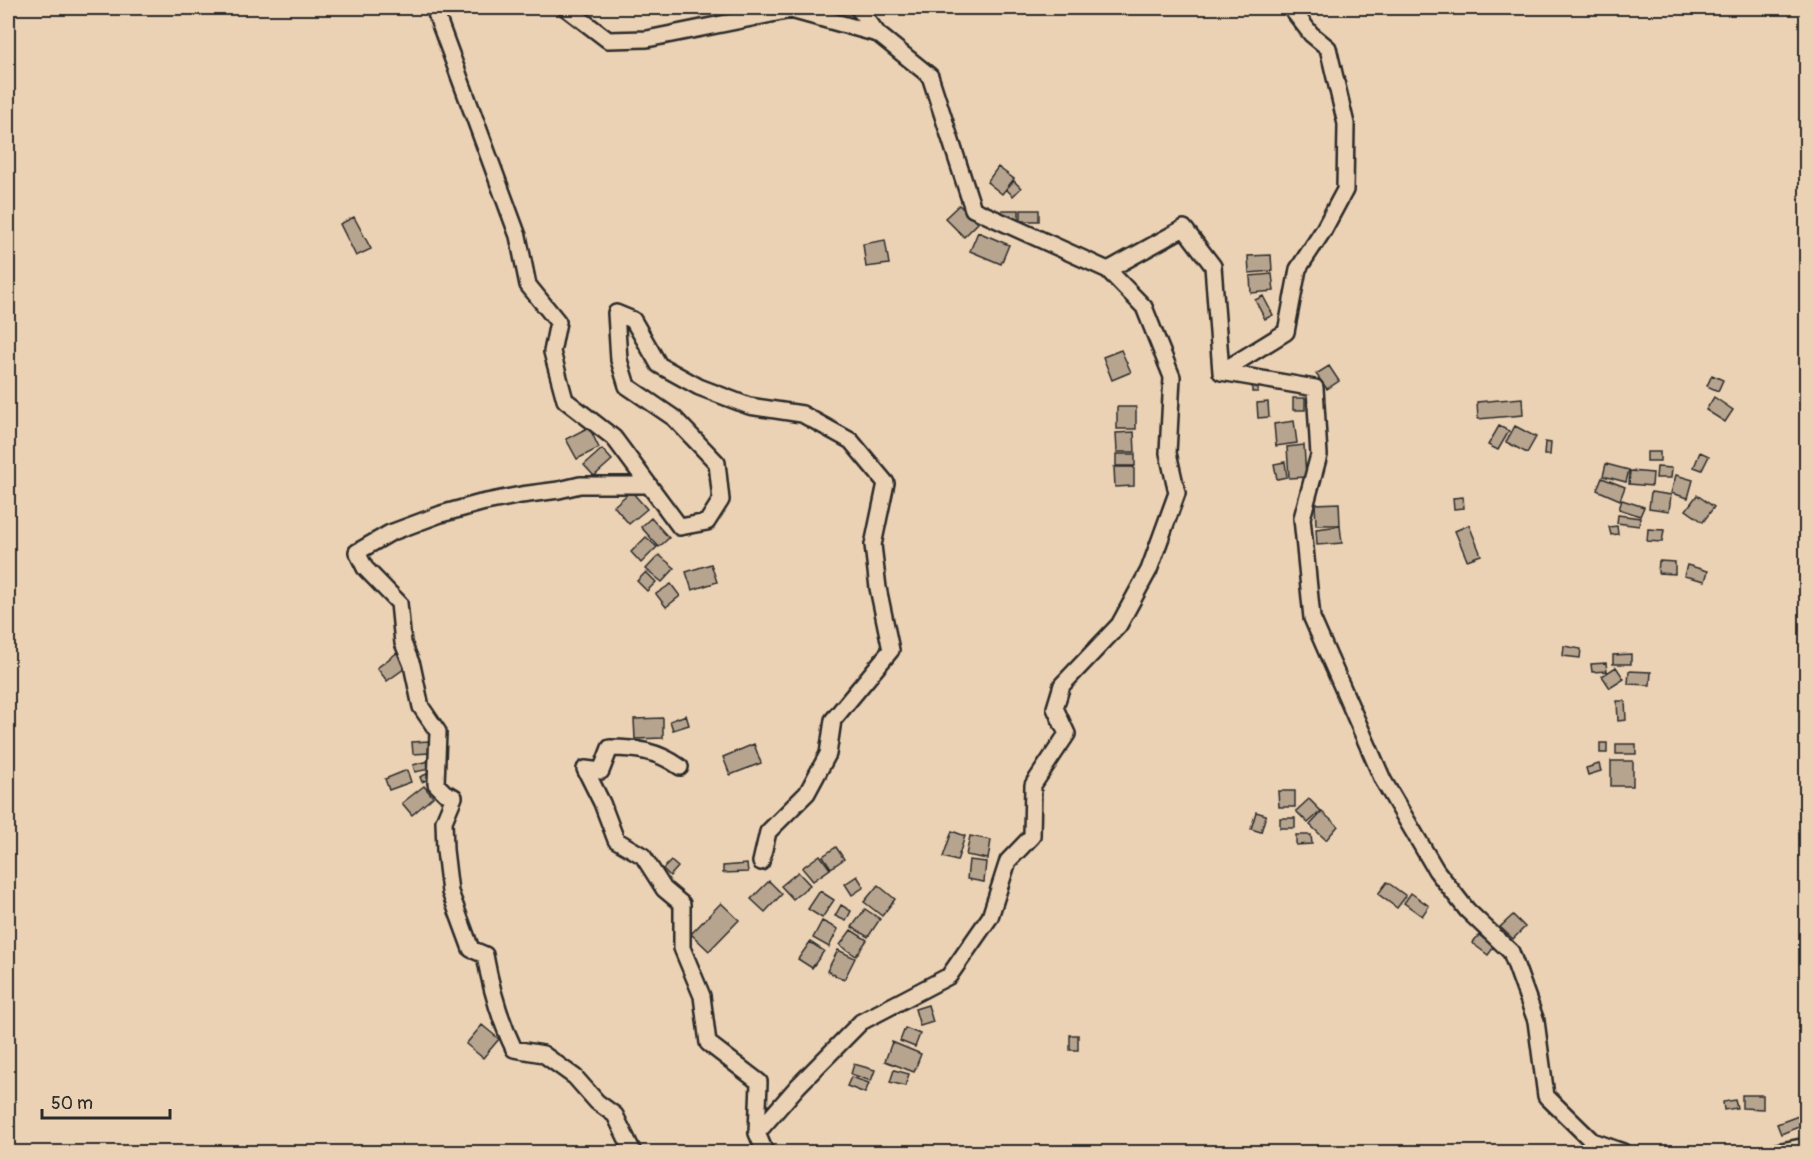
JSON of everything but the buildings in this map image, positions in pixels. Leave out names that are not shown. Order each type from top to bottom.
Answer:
[{"type":"street","points":[[434,8],[518,236],[528,285],[558,322],[552,352],[565,400],[614,438],[680,527],[707,522],[721,500],[717,463],[674,418],[627,386],[619,360],[616,313],[633,320],[659,365],[699,387],[749,406],[802,414],[850,441],[886,483],[873,544],[878,588],[891,650],[832,720],[828,754],[807,793],[768,832],[761,862]]},
{"type":"street","points":[[566,8],[608,40],[647,39],[791,10],[878,34]]},
{"type":"street","points":[[757,1133],[798,1086],[861,1022],[949,976],[990,918],[1008,861],[1032,836],[1033,785],[1067,734],[1055,708],[1062,685],[1119,625],[1149,570],[1177,493],[1167,453],[1172,377],[1144,307],[1108,270],[973,209],[930,76],[878,34],[858,8]]},
{"type":"street","points":[[1221,372],[1286,332],[1298,269],[1346,190],[1346,124],[1328,48],[1311,34],[1291,8]]},
{"type":"street","points":[[1108,270],[1184,228],[1212,266],[1221,372]]},
{"type":"street","points":[[1221,372],[1315,388],[1319,455],[1302,518],[1312,618],[1383,780],[1431,860],[1467,910],[1510,952],[1536,1021],[1545,1096],[1592,1141],[1623,1152]]},
{"type":"street","points":[[633,1152],[615,1115],[597,1102],[575,1077],[543,1054],[514,1049],[501,1023],[489,981],[485,955],[471,950],[450,892],[444,821],[454,797],[435,784],[438,732],[421,707],[412,665],[403,643],[399,603],[365,568],[357,552],[390,533],[441,514],[481,503],[580,485],[649,484]]},
{"type":"street","points":[[680,767],[667,757],[633,748],[610,748],[602,771],[585,769],[602,803],[616,840],[643,856],[664,890],[682,904],[682,948],[702,996],[708,1043],[759,1082],[757,1133],[765,1152]]},
{"type":"street","points":[[1777,1152],[1806,1146]]}]
